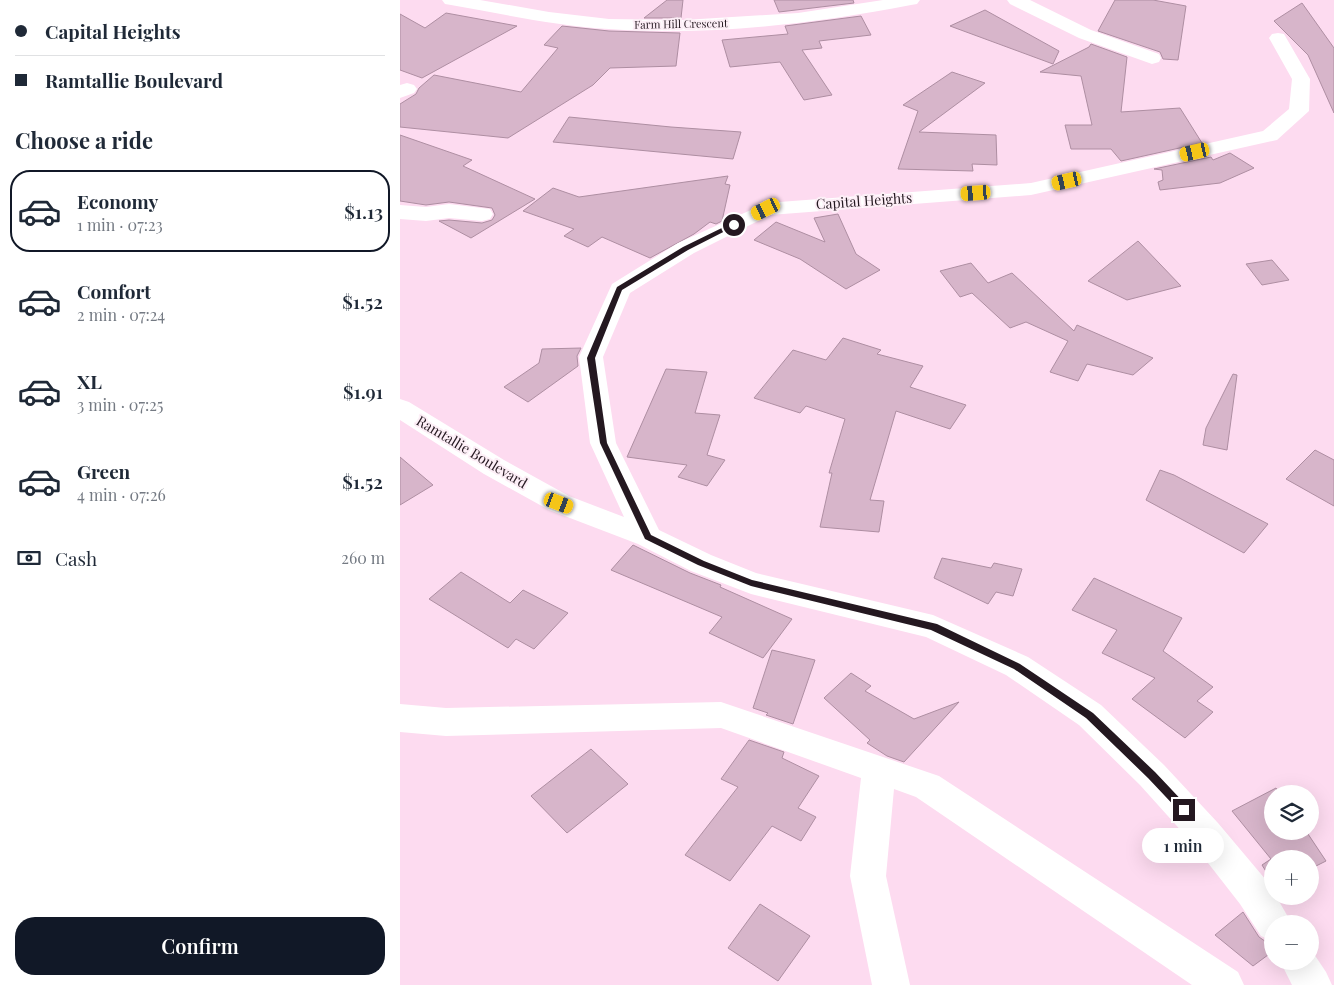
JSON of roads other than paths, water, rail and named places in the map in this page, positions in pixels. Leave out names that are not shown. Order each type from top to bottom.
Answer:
[{"type":"street","name":"Farm Hill Crescent","points":[[451,0],[565,20],[608,24],[660,25],[727,24],[802,16],[911,0]]},
{"type":"street","points":[[1016,0],[1085,34],[1152,58]]},
{"type":"street","points":[[721,9],[802,16]]},
{"type":"street","name":"Capital Heights","points":[[648,537],[604,443],[591,358],[620,289],[686,248],[766,209],[1030,189],[1270,136],[1299,111],[1301,79],[1278,38]]},
{"type":"street","points":[[400,212],[426,214],[448,211],[482,214]]},
{"type":"street","name":"Ramtallie Boulevard","points":[[400,408],[470,453],[559,503],[648,537],[701,563],[751,583],[933,627],[1017,666],[1090,715],[1152,775],[1206,834],[1253,892],[1268,915]]},
{"type":"street","points":[[400,718],[446,722],[721,715],[927,786],[1225,985]]},
{"type":"street","points":[[879,769],[868,876],[891,985]]},
{"type":"street","points":[[1304,970],[1314,985]]}]
